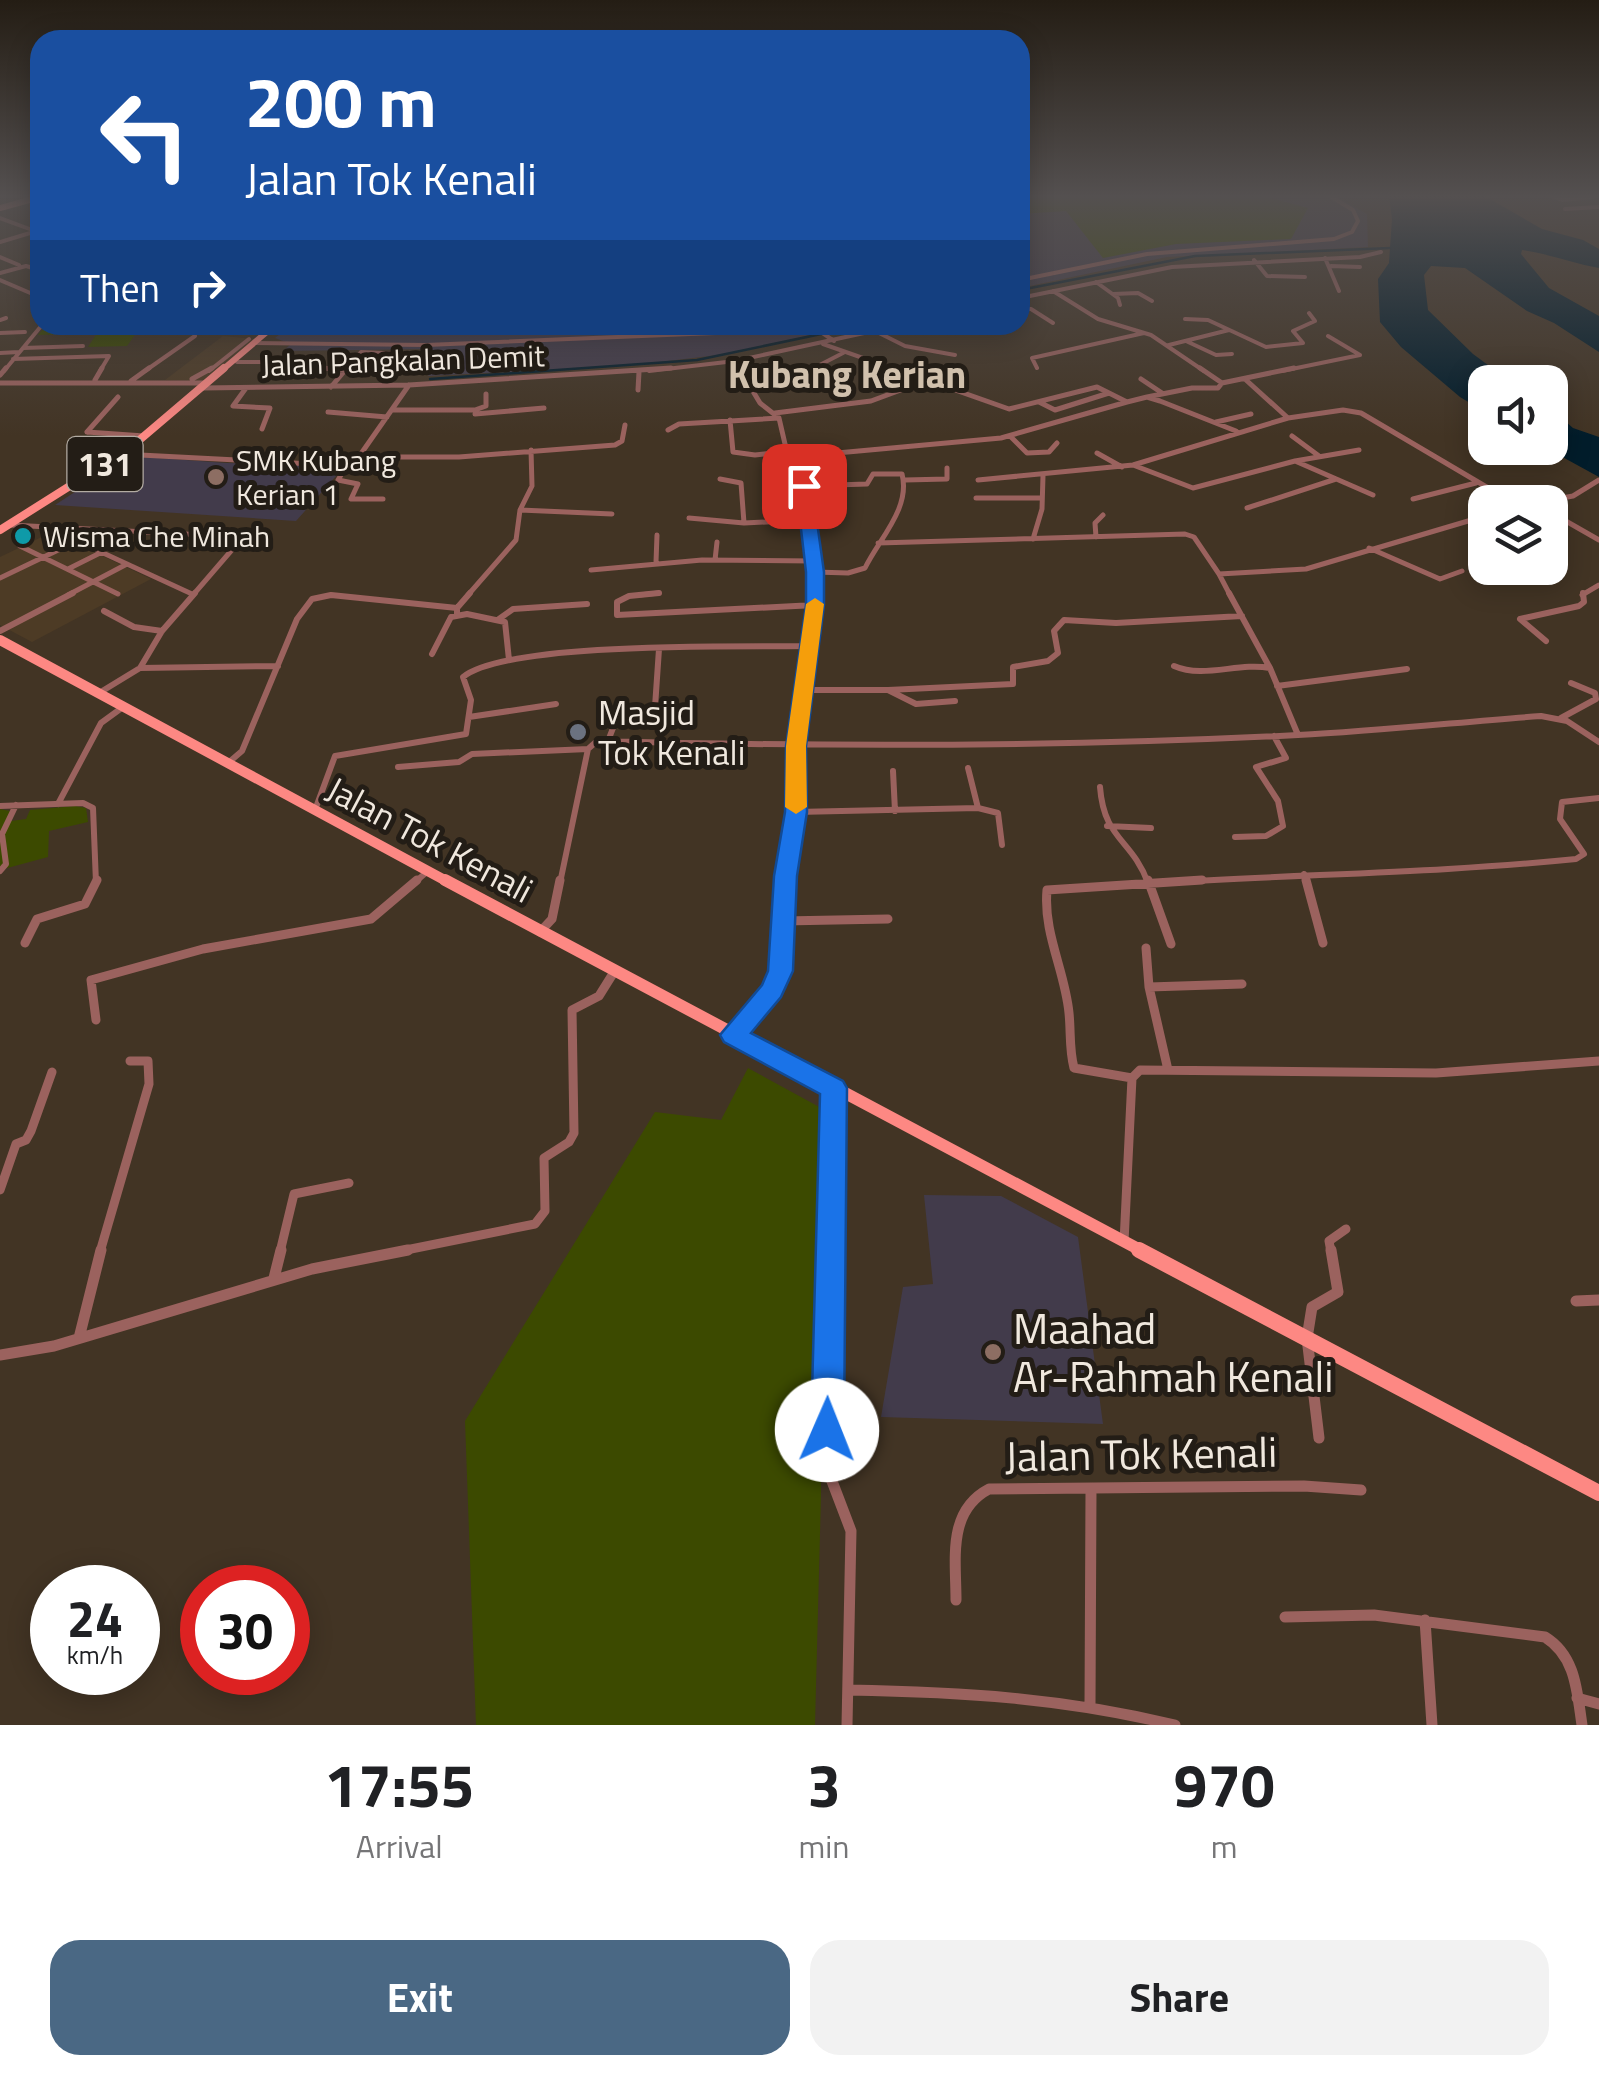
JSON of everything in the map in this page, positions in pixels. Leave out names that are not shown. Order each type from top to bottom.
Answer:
[{"type":"main road","name":"131","points":[[0,530],[121,454],[264,335]]},
{"type":"main road","name":"131","points":[[205,385],[237,362],[250,345]]},
{"type":"main road","name":"Jalan Tok Kenali","points":[[0,640],[614,972],[1599,1493]]},
{"type":"street","points":[[0,276],[30,293]]},
{"type":"street","points":[[1030,296],[1122,276]]},
{"type":"street","points":[[1267,276],[1305,277]]},
{"type":"street","points":[[1334,276],[1339,291]]},
{"type":"street","points":[[1096,282],[1113,294],[1120,305]]},
{"type":"street","points":[[1053,291],[1098,319],[1115,321],[1169,346],[1222,383]]},
{"type":"street","points":[[1113,294],[1140,293],[1152,302]]},
{"type":"street","points":[[1030,310],[1053,323]]},
{"type":"street","points":[[1186,319],[1204,319],[1266,347],[1303,342],[1294,329],[1315,321],[1308,313]]},
{"type":"street","points":[[1169,346],[1230,330]]},
{"type":"street","points":[[0,333],[26,332]]},
{"type":"street","points":[[1037,368],[1032,358],[1144,333]]},
{"type":"street","points":[[2,380],[34,335]]},
{"type":"street","points":[[2,380],[198,378],[250,345],[426,346],[629,335]]},
{"type":"street","points":[[824,335],[834,341]]},
{"type":"street","name":"Jalan Pangkalan Demit","points":[[134,379],[246,388],[331,387],[639,372],[735,361],[859,335]]},
{"type":"street","points":[[883,335],[905,346],[955,354]]},
{"type":"street","points":[[134,379],[194,336]]},
{"type":"street","points":[[730,420],[733,452],[755,455],[1010,436],[1162,392],[1210,389],[1222,383],[1360,355],[1328,336]]},
{"type":"street","points":[[20,353],[37,338]]},
{"type":"street","points":[[1186,341],[1216,355],[1232,354]]},
{"type":"street","points":[[823,344],[1010,409],[1094,387],[1126,402]]},
{"type":"street","points":[[0,354],[84,346]]},
{"type":"street","points":[[331,387],[363,352],[428,354]]},
{"type":"street","points":[[20,353],[109,356],[96,379]]},
{"type":"street","points":[[746,379],[814,370],[843,353]]},
{"type":"street","points":[[733,1035],[775,985],[780,971],[796,812],[796,746],[815,605],[814,560],[804,486],[777,416],[760,403],[735,361]]},
{"type":"street","points":[[237,362],[300,362],[304,367],[345,370]]},
{"type":"street","points":[[638,390],[639,372]]},
{"type":"street","points":[[1141,379],[1162,392]]},
{"type":"street","points":[[668,430],[679,424],[856,407],[887,399],[927,380]]},
{"type":"street","points":[[1246,380],[1288,418]]},
{"type":"street","points":[[358,458],[410,385]]},
{"type":"street","points":[[246,388],[232,405],[270,408],[262,429]]},
{"type":"street","points":[[394,410],[483,408],[486,394]]},
{"type":"street","points":[[1039,402],[1055,410],[1109,394]]},
{"type":"street","points":[[118,397],[86,432],[144,436]]},
{"type":"street","points":[[1147,397],[1236,431]]},
{"type":"street","points":[[456,411],[476,414],[544,408]]},
{"type":"street","points":[[978,480],[1133,465],[1236,431],[1342,410],[1361,412],[1480,485]]},
{"type":"street","points":[[328,412],[387,417]]},
{"type":"street","points":[[1216,422],[1252,414]]},
{"type":"street","points":[[121,454],[332,465],[358,458],[459,457],[619,444],[625,425]]},
{"type":"street","points":[[1010,436],[1024,452],[1049,452],[1057,444]]},
{"type":"street","points":[[1292,436],[1320,456]]},
{"type":"street","points":[[432,654],[449,619],[511,550],[520,510],[532,486],[532,450]]},
{"type":"street","points":[[1133,465],[1193,488],[1295,461],[1359,450]]},
{"type":"street","points":[[1049,452],[1057,475]]},
{"type":"street","points":[[1098,453],[1122,467]]},
{"type":"street","points":[[350,460],[338,480],[358,484],[351,499],[382,499]]},
{"type":"street","points":[[1295,461],[1373,495]]},
{"type":"street","points":[[905,480],[947,479],[946,468]]},
{"type":"street","points":[[804,486],[867,484],[873,474],[893,472],[902,474],[905,480],[898,510],[862,570],[815,572]]},
{"type":"street","points":[[1033,539],[1044,476]]},
{"type":"street","points":[[1248,508],[1336,479]]},
{"type":"street","points":[[720,480],[741,483],[744,523]]},
{"type":"street","points":[[1568,497],[1596,482]]},
{"type":"street","points":[[1413,499],[1476,483]]},
{"type":"street","points":[[976,498],[1042,498]]},
{"type":"street","points":[[520,510],[612,514]]},
{"type":"street","points":[[1096,537],[1095,523],[1103,515]]},
{"type":"street","points":[[689,518],[744,523],[807,520]]},
{"type":"street","points":[[1219,574],[1306,569],[1468,521]]},
{"type":"street","points":[[1568,522],[1599,540]]},
{"type":"street","points":[[10,524],[243,537],[162,630],[140,668],[99,693]]},
{"type":"street","points":[[44,526],[192,594]]},
{"type":"street","points":[[66,536],[80,527]]},
{"type":"street","points":[[878,543],[1192,535],[1219,574],[1270,668],[1298,735]]},
{"type":"street","points":[[656,562],[657,536]]},
{"type":"street","points":[[0,578],[77,540]]},
{"type":"street","points":[[715,560],[717,542]]},
{"type":"street","points":[[20,546],[118,594]]},
{"type":"street","points":[[1368,548],[1440,579],[1462,571]]},
{"type":"street","points":[[68,569],[102,552]]},
{"type":"street","points":[[591,570],[656,562],[814,560]]},
{"type":"street","points":[[0,631],[127,564]]},
{"type":"street","points":[[1546,641],[1520,619],[1579,606],[1584,602],[1582,593],[1599,586]]},
{"type":"street","points":[[659,593],[618,600],[617,615],[815,605]]},
{"type":"street","points":[[228,763],[242,751],[297,619],[316,597],[331,595],[499,619],[508,627],[509,660]]},
{"type":"street","points":[[499,619],[513,609],[588,604]]},
{"type":"street","points":[[104,612],[136,627],[162,630]]},
{"type":"street","points":[[803,690],[1013,684],[1012,667],[1040,663],[1058,653],[1054,631],[1058,622],[1064,620],[1116,624],[1242,616]]},
{"type":"street","points":[[315,810],[335,756],[468,732],[471,700],[464,674],[509,660],[659,649],[810,646]]},
{"type":"street","points":[[608,741],[618,715],[655,707],[659,649]]},
{"type":"street","points":[[1174,666],[1188,674],[1239,663],[1270,668]]},
{"type":"street","points":[[140,668],[278,666]]},
{"type":"street","points":[[1277,686],[1408,669]]},
{"type":"street","points":[[540,932],[552,919],[592,743],[796,746],[1298,735],[1438,722],[1561,718],[1596,698],[1595,693],[1571,683]]},
{"type":"street","points":[[888,690],[916,704],[954,702]]},
{"type":"street","points":[[470,717],[556,704]]},
{"type":"street","points":[[58,804],[101,724],[124,706]]},
{"type":"street","points":[[1561,718],[1599,742]]},
{"type":"street","points":[[1235,837],[1266,836],[1283,826],[1278,801],[1256,766],[1286,758],[1274,735]]},
{"type":"street","points":[[398,767],[459,762],[472,754],[588,749]]},
{"type":"street","points":[[968,768],[978,808]]},
{"type":"street","points":[[894,771],[895,811]]},
{"type":"street","points":[[1100,788],[1100,808],[1107,826],[1139,860],[1172,944]]},
{"type":"street","points":[[1132,1078],[1074,1068],[1069,1012],[1044,895],[1047,890],[1304,874],[1464,870],[1576,859],[1584,854],[1560,819],[1562,802],[1599,798]]},
{"type":"street","points":[[0,806],[90,804],[93,808],[98,858],[94,893],[85,904],[38,919],[25,943]]},
{"type":"street","points":[[0,871],[6,864],[2,834],[16,805]]},
{"type":"street","points":[[796,812],[978,808],[998,813],[1002,844]]},
{"type":"street","points":[[1107,826],[1151,828]]},
{"type":"street","points":[[96,1020],[91,980],[203,949],[372,919],[428,871]]},
{"type":"street","points":[[1304,874],[1323,942]]},
{"type":"street","points":[[784,921],[888,919]]},
{"type":"street","points":[[1146,948],[1149,986],[1168,1070]]},
{"type":"street","points":[[0,1354],[79,1338],[274,1278],[535,1224],[545,1211],[544,1158],[569,1142],[574,1133],[571,1014],[576,1006],[600,996],[614,972]]},
{"type":"street","points":[[1149,986],[1242,984]]},
{"type":"street","points":[[79,1338],[84,1308],[148,1084],[148,1061],[130,1061]]},
{"type":"street","points":[[1124,1242],[1132,1078],[1140,1070],[1436,1073],[1599,1061]]},
{"type":"street","points":[[0,1190],[16,1144],[29,1135],[52,1072]]},
{"type":"street","points":[[833,1088],[826,1468],[832,1486],[850,1514],[847,1725]]},
{"type":"street","points":[[274,1278],[294,1194],[304,1188],[349,1182]]},
{"type":"street","points":[[1320,1438],[1306,1338],[1312,1307],[1338,1292],[1329,1241],[1346,1229]]},
{"type":"street","points":[[1576,1301],[1599,1300]]},
{"type":"street","name":"Jalan Tok Kenali","points":[[956,1600],[958,1516],[971,1494],[989,1489],[1304,1486],[1361,1490]]},
{"type":"street","points":[[1090,1705],[1091,1490]]},
{"type":"street","points":[[1285,1616],[1374,1615],[1556,1642],[1568,1657],[1582,1725]]},
{"type":"street","points":[[1425,1620],[1432,1725]]},
{"type":"street","points":[[848,1690],[970,1692],[1090,1705],[1175,1725]]},
{"type":"street","points":[[1578,1698],[1599,1704]]},
{"type":"shaded area","points":[[1030,276],[1079,276],[1030,286]]},
{"type":"shaded area","points":[[811,335],[726,354],[626,366],[428,376],[442,356],[430,354],[430,349],[283,351],[291,344],[275,338]]},
{"type":"shaded area","points":[[223,336],[255,339],[203,381],[165,380]]},
{"type":"shaded area","name":"SMK Kubang Kerian 1","points":[[130,456],[345,466],[296,521],[55,505]]},
{"type":"shaded area","points":[[52,532],[151,579],[32,642],[0,625],[0,557]]},
{"type":"shaded area","name":"Maahad Ar-Rahmah Kenali","points":[[924,1195],[1001,1196],[1078,1237],[1103,1424],[881,1417],[903,1287],[933,1284]]},
{"type":"green space","points":[[96,335],[135,335],[127,346],[88,347]]},
{"type":"green space","points":[[86,808],[88,822],[49,831],[48,857],[0,870],[0,809],[10,811],[11,821],[26,819],[30,810]]},
{"type":"green space","points":[[748,1068],[823,1109],[821,1495],[815,1725],[476,1725],[465,1421],[655,1112],[721,1120]]},
{"type":"water","points":[[1380,276],[1424,276],[1428,310],[1488,365],[1468,365],[1468,402],[1401,347],[1380,322]]},
{"type":"water","points":[[1476,276],[1539,276],[1549,288],[1599,316],[1599,352],[1527,311]]},
{"type":"water","points":[[1568,424],[1599,437],[1599,477],[1568,460]]},
{"type":"waterway","points":[[1030,288],[1095,276]]},
{"type":"waterway","points":[[430,379],[697,360],[816,335]]},
{"type":"slow traffic","points":[[796,807],[796,746],[815,604]]},
{"type":"place","name":"SMK Kubang Kerian 1","points":[[216,477]]},
{"type":"place","name":"Wisma Che Minah","points":[[23,536]]},
{"type":"place","name":"Masjid Tok Kenali","points":[[578,732]]},
{"type":"place","name":"Maahad Ar-Rahmah Kenali","points":[[993,1352]]},
{"type":"district","name":"Kubang Kerian","points":[[847,374]]},
{"type":"route","points":[[804,486],[814,560],[815,605],[796,746],[796,812],[786,876],[780,971],[772,990],[733,1035],[833,1088],[827,1430]]}]
